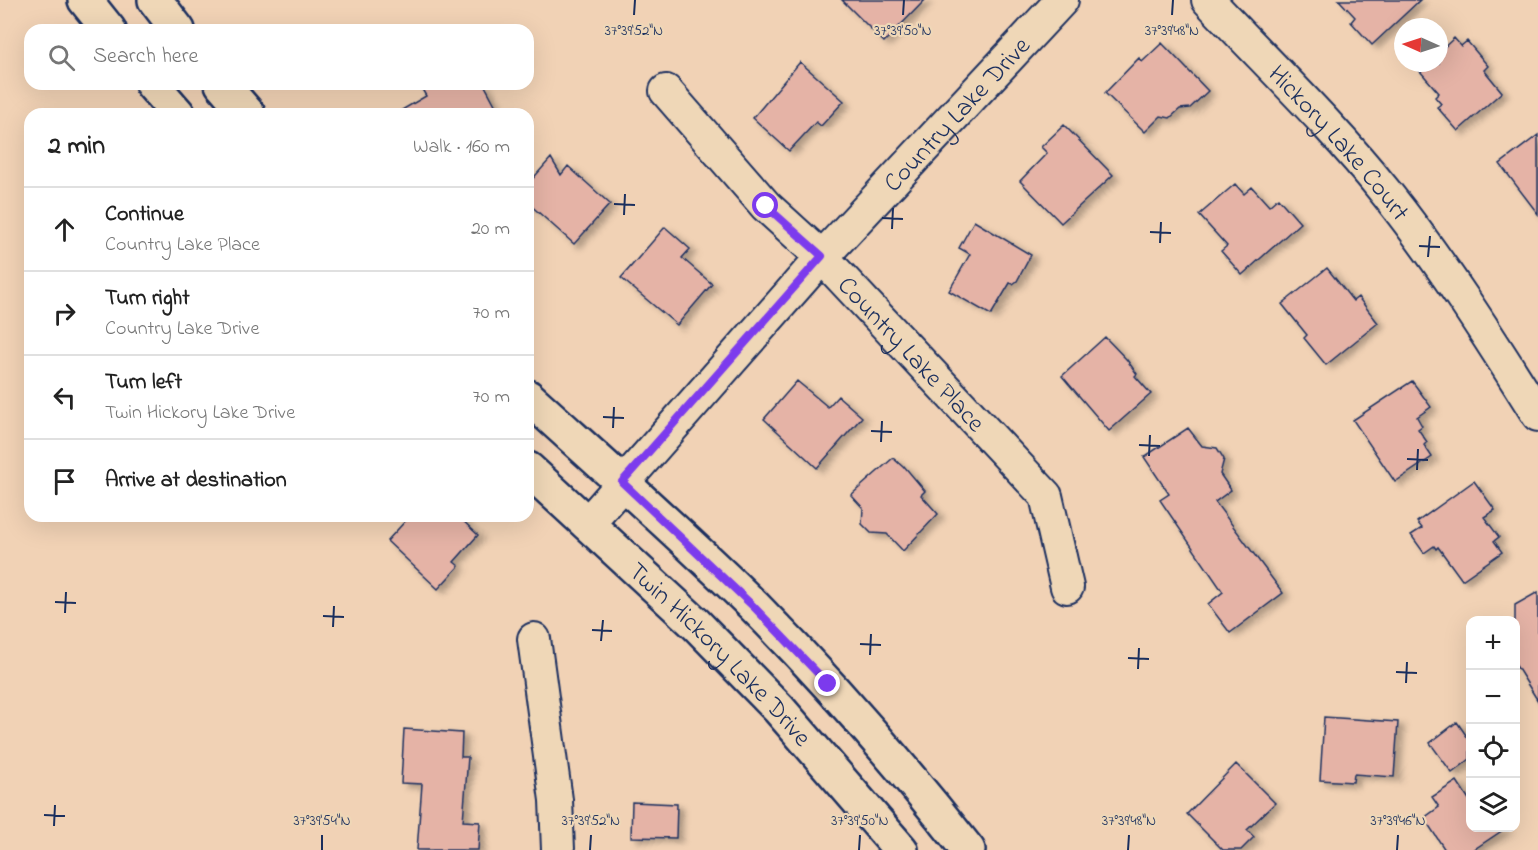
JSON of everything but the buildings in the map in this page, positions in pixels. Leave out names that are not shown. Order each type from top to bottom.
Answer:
[{"type":"street","points":[[85,0],[104,24]]},
{"type":"street","points":[[154,0],[173,24]]},
{"type":"street","name":"Country Lake Drive","points":[[586,524],[822,256],[1062,0]]},
{"type":"street","name":"Hickory Lake Court","points":[[1208,0],[1330,129],[1386,193],[1437,261],[1538,415]]},
{"type":"street","points":[[157,90],[173,108]]},
{"type":"street","points":[[227,90],[243,108]]},
{"type":"street","name":"Country Lake Place","points":[[666,91],[766,206],[822,256],[1046,496],[1067,587]]},
{"type":"street","name":"Twin Hickory Lake Drive","points":[[534,402],[754,607],[828,684],[915,782],[968,850]]},
{"type":"street","name":"Twin Hickory Lake Drive","points":[[534,476],[696,624],[779,709],[901,850]]},
{"type":"street","points":[[534,639],[556,800],[558,850]]},
{"type":"route","points":[[766,206],[822,256],[622,482],[754,607],[828,684]]}]
